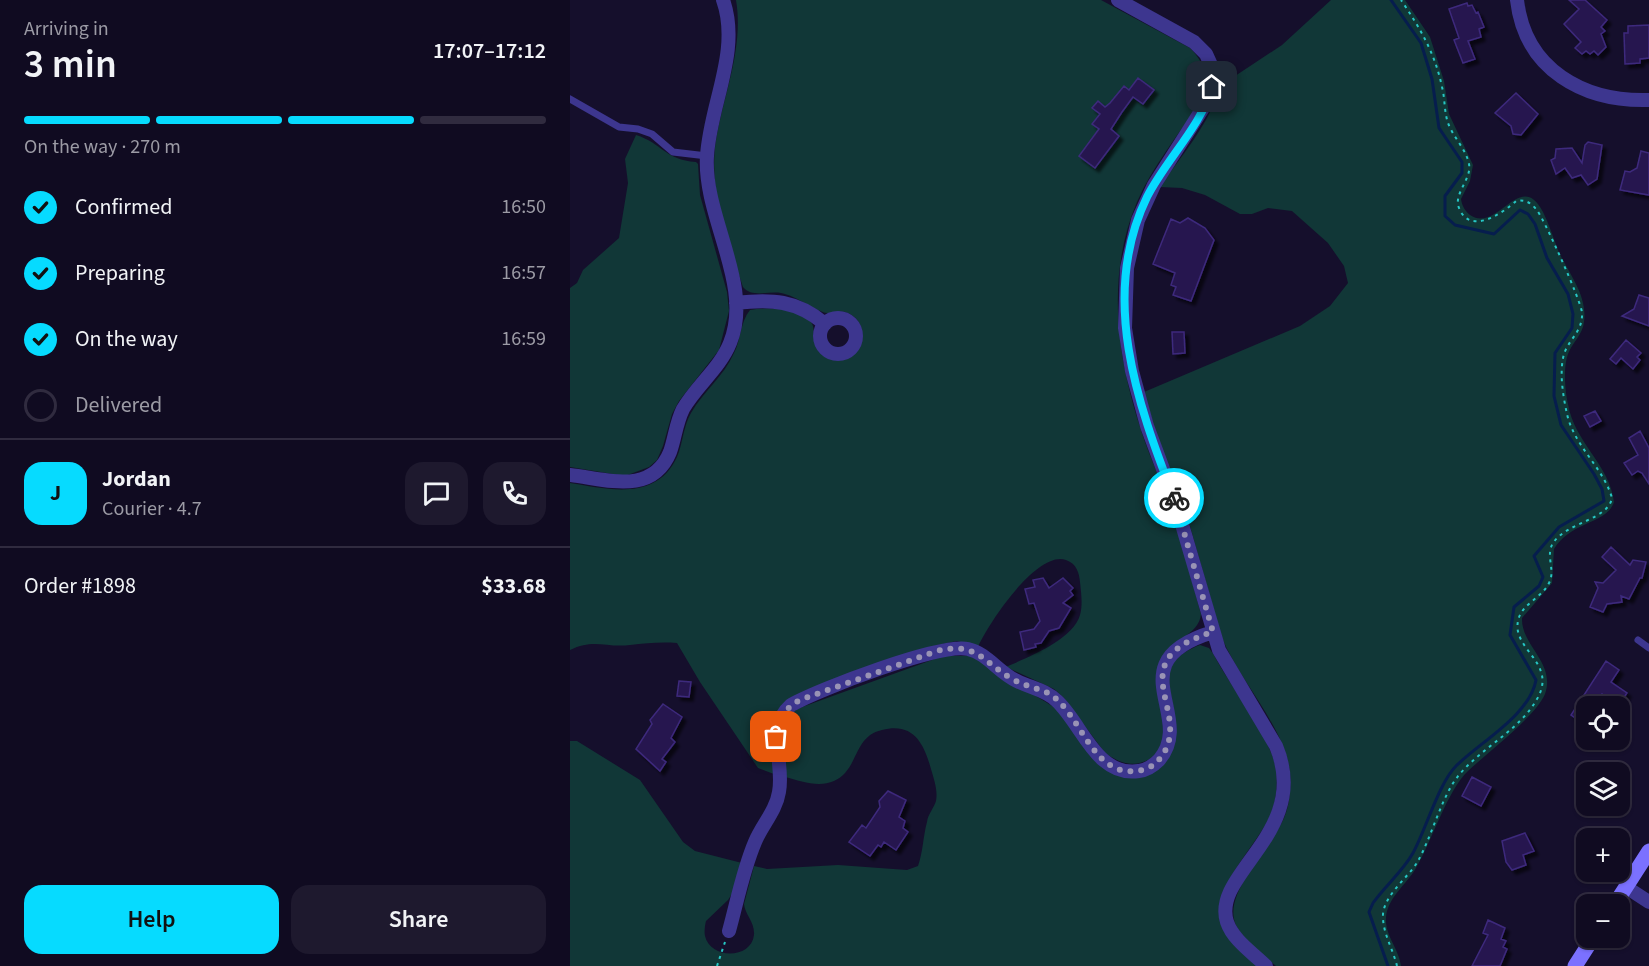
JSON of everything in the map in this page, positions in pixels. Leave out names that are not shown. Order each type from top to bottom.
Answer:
[{"type":"street","points":[[570,475],[627,483],[639,482],[656,472],[666,462],[684,408],[726,353],[735,327],[736,303],[709,196],[707,156],[729,43],[728,13],[723,0]]},
{"type":"street","points":[[1118,0],[1194,42],[1206,54],[1213,75],[1210,97],[1154,184],[1142,209],[1127,268],[1124,308],[1128,353],[1147,426],[1176,504],[1213,632],[1224,661],[1276,746],[1284,773],[1279,814],[1231,890],[1226,905],[1229,927],[1266,966]]},
{"type":"street","points":[[1518,0],[1521,22],[1532,45],[1549,66],[1569,84],[1606,97],[1649,100]]},
{"type":"street","points":[[736,303],[784,301],[806,309],[825,324]]},
{"type":"street","points":[[729,931],[753,846],[778,797],[780,784],[777,727],[784,711],[791,705],[863,676],[937,651],[967,649],[976,651],[1015,681],[1052,696],[1095,751],[1108,763],[1123,770],[1139,771],[1155,764],[1168,745],[1169,725],[1162,684],[1165,664],[1178,647],[1213,632]]},
{"type":"street","points":[[1621,894],[1649,851]]},
{"type":"street","points":[[1626,887],[1649,902]]},
{"type":"street","points":[[1575,966],[1587,948]]},
{"type":"lane","points":[[570,99],[619,127],[638,129],[652,134],[673,152],[707,156]]},
{"type":"lane","points":[[1638,640],[1649,648]]},
{"type":"path","points":[[1397,966],[1384,923],[1383,912],[1388,900],[1418,861],[1460,774],[1501,739],[1536,702],[1542,691],[1543,678],[1540,666],[1519,632],[1518,621],[1522,610],[1549,585],[1552,576],[1549,561],[1552,545],[1569,528],[1606,511],[1612,498],[1596,466],[1571,427],[1565,403],[1564,354],[1578,332],[1582,315],[1575,289],[1541,214],[1527,201],[1516,201],[1503,213],[1486,220],[1466,217],[1459,207],[1458,199],[1468,177],[1468,160],[1449,124],[1442,88],[1429,43],[1401,0]]},
{"type":"path","points":[[717,966],[729,931]]},
{"type":"green space","points":[[736,0],[1101,0],[1190,48],[1200,60],[1205,79],[1200,102],[1143,189],[1127,232],[1120,263],[1119,326],[1129,389],[1148,450],[1170,505],[1201,614],[1195,628],[1170,648],[1160,661],[1157,673],[1163,731],[1161,744],[1155,755],[1143,762],[1133,764],[1123,762],[1105,753],[1064,698],[1054,689],[1006,667],[1049,647],[1076,624],[1081,607],[1080,579],[1075,566],[1066,560],[1054,560],[1041,566],[1028,577],[992,622],[978,647],[957,641],[937,645],[790,698],[773,718],[770,732],[774,774],[758,768],[700,682],[677,643],[622,646],[593,644],[578,646],[570,650],[570,483],[600,488],[630,489],[644,487],[657,481],[668,471],[677,457],[691,413],[730,361],[744,320],[750,310],[782,309],[799,313],[811,322],[815,344],[821,354],[829,359],[838,360],[848,357],[861,344],[862,334],[859,323],[845,312],[823,312],[794,297],[781,293],[756,293],[743,287],[720,215],[714,159],[719,122],[735,53],[738,18]]},
{"type":"green space","points":[[1331,0],[1405,0],[1430,37],[1444,81],[1449,114],[1473,165],[1470,181],[1461,199],[1465,210],[1470,215],[1480,219],[1490,216],[1517,199],[1526,197],[1534,200],[1543,212],[1583,303],[1582,331],[1570,350],[1565,365],[1568,404],[1577,430],[1606,476],[1614,502],[1604,515],[1561,540],[1554,549],[1552,583],[1522,618],[1523,628],[1546,673],[1545,694],[1540,703],[1522,723],[1460,780],[1416,868],[1390,904],[1386,925],[1401,966],[1276,966],[1250,943],[1237,927],[1233,915],[1235,901],[1249,872],[1284,818],[1290,796],[1290,773],[1280,739],[1222,638],[1185,509],[1156,433],[1144,392],[1300,326],[1330,306],[1348,283],[1344,266],[1328,243],[1292,211],[1268,208],[1252,214],[1240,214],[1205,195],[1182,188],[1160,187],[1203,126],[1220,86],[1282,45]]},
{"type":"green space","points":[[636,135],[652,142],[670,155],[698,164],[700,195],[727,292],[729,311],[719,350],[679,401],[672,414],[657,460],[649,467],[625,476],[570,467],[570,288],[577,283],[583,270],[619,238],[628,183],[625,159]]},
{"type":"green space","points":[[1200,645],[1209,648],[1250,713],[1268,744],[1276,771],[1276,794],[1270,816],[1226,886],[1219,915],[1226,934],[1257,966],[570,966],[570,741],[577,741],[640,780],[683,842],[695,851],[742,863],[735,889],[728,900],[706,921],[705,936],[708,944],[714,949],[730,954],[746,949],[754,935],[753,926],[744,904],[754,866],[767,869],[838,865],[907,870],[918,866],[928,819],[936,801],[935,785],[925,751],[916,737],[902,729],[893,728],[873,733],[861,746],[848,769],[834,781],[816,784],[785,777],[784,734],[794,710],[943,656],[971,656],[1057,709],[1101,766],[1159,769],[1171,752],[1176,736],[1169,680],[1170,670],[1175,661],[1184,653]]},
{"type":"building","points":[[1569,0],[1585,0],[1607,20],[1601,27],[1605,31],[1601,34],[1606,47],[1598,55],[1594,51],[1590,54],[1586,51],[1582,54],[1575,48],[1581,42],[1564,24],[1579,9]]},
{"type":"building","points":[[1467,3],[1468,6],[1472,5],[1476,13],[1478,12],[1484,27],[1479,29],[1481,37],[1468,41],[1475,59],[1463,63],[1454,40],[1459,38],[1449,9]]},
{"type":"building","points":[[1649,25],[1649,58],[1640,59],[1640,63],[1625,64],[1624,33],[1628,33],[1628,26]]},
{"type":"building","points":[[1138,78],[1154,90],[1143,104],[1133,97],[1111,129],[1119,136],[1095,168],[1079,156],[1099,129],[1092,124],[1100,114],[1092,108],[1098,101],[1105,107],[1124,86],[1129,90]]},
{"type":"building","points":[[1516,93],[1538,114],[1521,135],[1513,134],[1511,126],[1495,113]]},
{"type":"building","points":[[1588,142],[1602,145],[1597,179],[1588,185],[1581,175],[1572,178],[1565,168],[1556,174],[1551,160],[1555,158],[1556,149],[1572,148],[1582,163],[1585,145]]},
{"type":"building","points":[[1641,151],[1649,153],[1649,195],[1620,190],[1625,171],[1630,172],[1637,168]]},
{"type":"building","points":[[1188,218],[1205,228],[1214,240],[1191,301],[1173,295],[1176,287],[1171,285],[1175,273],[1153,264],[1171,219],[1180,223]]},
{"type":"building","points":[[1639,295],[1649,298],[1649,326],[1622,316],[1634,309]]},
{"type":"building","points":[[1172,332],[1184,332],[1185,353],[1173,354]]},
{"type":"building","points":[[1626,340],[1641,353],[1637,357],[1640,360],[1633,369],[1621,358],[1616,364],[1610,359]]},
{"type":"building","points":[[1595,411],[1601,421],[1590,427],[1584,416]]},
{"type":"building","points":[[1640,431],[1649,448],[1649,484],[1642,473],[1638,471],[1632,475],[1624,463],[1638,455],[1629,438]]},
{"type":"building","points":[[1611,547],[1630,565],[1633,560],[1646,562],[1642,578],[1629,599],[1621,596],[1622,602],[1607,604],[1603,612],[1590,607],[1598,588],[1595,582],[1603,583],[1616,570],[1602,557]]},
{"type":"building","points":[[1043,578],[1049,588],[1063,578],[1073,588],[1070,591],[1073,595],[1063,603],[1071,608],[1059,628],[1049,631],[1041,643],[1035,644],[1036,647],[1024,650],[1020,632],[1034,629],[1040,621],[1034,603],[1029,604],[1025,589],[1035,587],[1033,580]]},
{"type":"building","points":[[1606,661],[1619,670],[1611,682],[1627,693],[1625,696],[1602,694],[1600,696],[1583,696]]},
{"type":"building","points":[[679,681],[691,682],[689,697],[677,696]]},
{"type":"building","points":[[663,704],[682,717],[671,738],[675,742],[662,759],[666,762],[660,771],[636,749],[652,724],[650,720]]},
{"type":"building","points":[[1576,707],[1576,718],[1571,715]]},
{"type":"building","points":[[1472,777],[1491,787],[1481,806],[1462,796]]},
{"type":"building","points":[[888,791],[906,800],[899,817],[905,821],[903,828],[908,832],[896,850],[884,842],[881,847],[878,845],[870,856],[849,842],[862,825],[866,828],[880,807],[879,801]]},
{"type":"building","points":[[1525,833],[1534,851],[1523,855],[1526,865],[1512,870],[1506,862],[1502,841]]},
{"type":"building","points":[[1488,920],[1505,928],[1501,939],[1506,941],[1503,947],[1507,949],[1500,966],[1472,966],[1488,935],[1483,933]]},
{"type":"waterway","points":[[1388,966],[1369,912],[1373,903],[1413,853],[1438,795],[1456,766],[1503,727],[1532,693],[1536,680],[1510,635],[1514,607],[1539,586],[1543,577],[1534,556],[1559,527],[1604,501],[1602,489],[1594,474],[1561,425],[1554,396],[1555,353],[1572,328],[1573,314],[1568,294],[1547,258],[1535,224],[1528,214],[1520,210],[1494,234],[1455,225],[1445,216],[1445,196],[1462,173],[1462,162],[1439,128],[1432,79],[1421,43],[1391,0]]},
{"type":"way so far","points":[[776,737],[777,727],[784,711],[800,700],[937,651],[957,648],[976,651],[1015,681],[1052,696],[1059,702],[1095,751],[1108,763],[1131,771],[1139,771],[1155,764],[1168,745],[1169,736],[1162,684],[1165,664],[1178,647],[1213,632],[1174,498]]},
{"type":"route","points":[[1174,498],[1153,445],[1128,353],[1124,315],[1125,285],[1134,234],[1142,209],[1154,184],[1205,106],[1212,87]]}]
